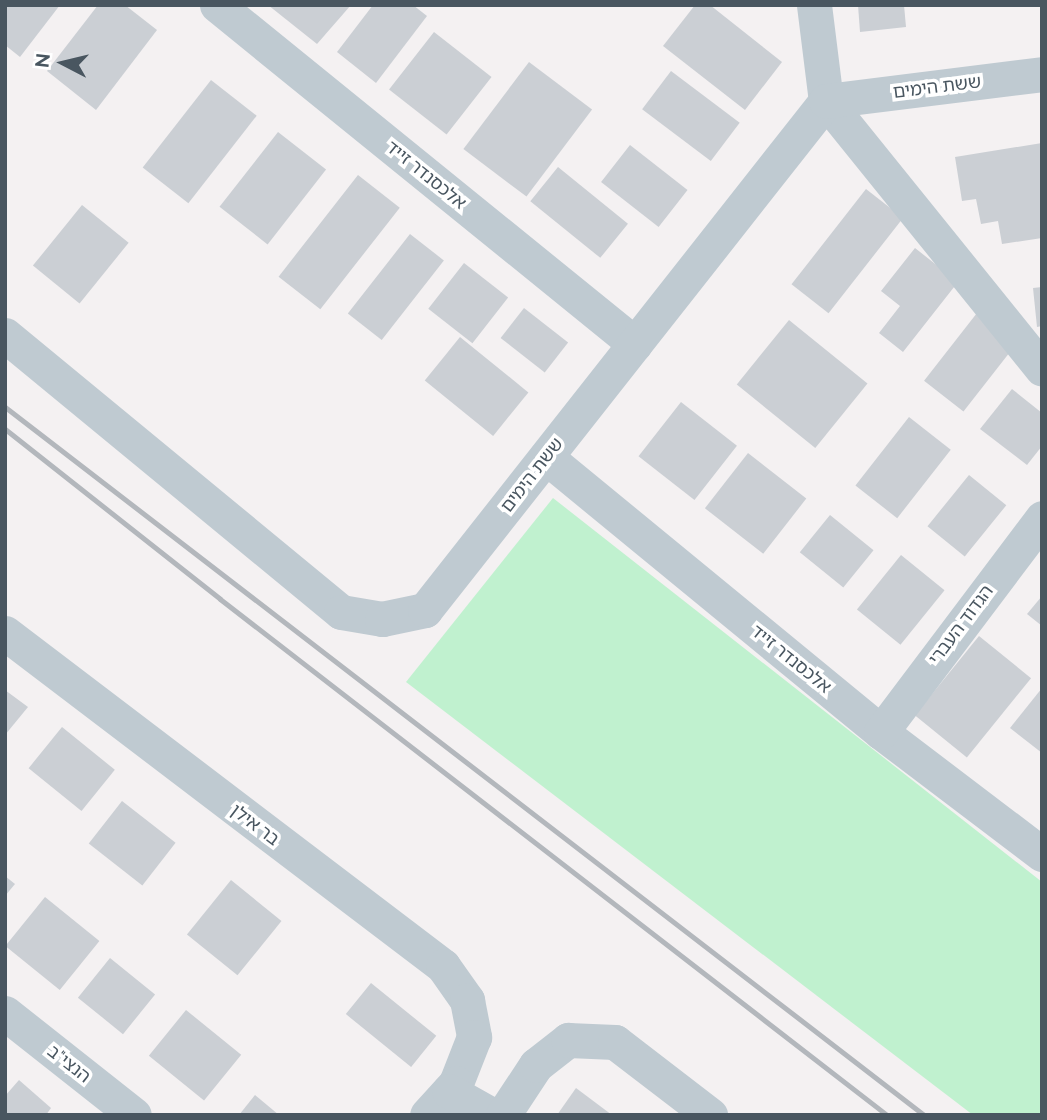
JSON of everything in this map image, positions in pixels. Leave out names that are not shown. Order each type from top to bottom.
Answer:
[{"type":"street","points":[[814,5],[826,101],[1042,369]]},
{"type":"street","name":"אלכסנדר זייד","points":[[234,12],[635,344]]},
{"type":"street","name":"ששת הימים","points":[[5,335],[341,612],[382,619],[425,610],[826,101],[1042,74]]},
{"type":"street","name":"אלכסנדר זייד","points":[[546,457],[881,733],[1042,855]]},
{"type":"street","name":"הגדוד העברי","points":[[881,733],[1042,517]]},
{"type":"street","name":"בר אילן","points":[[5,633],[443,966],[467,999],[474,1037],[456,1083],[438,1103]]},
{"type":"street","name":"הנצי\"ב","points":[[5,1013],[134,1115]]},
{"type":"street","points":[[503,1115],[536,1065],[568,1040],[615,1042],[710,1115]]},
{"type":"street","points":[[438,1103],[492,1115]]},
{"type":"green space","points":[[553,498],[1042,882],[1042,1115],[973,1115],[406,682]]},
{"type":"building","points":[[5,5],[60,5],[20,57],[5,45]]},
{"type":"building","points":[[98,5],[125,5],[157,30],[96,110],[47,71]]},
{"type":"building","points":[[268,5],[351,5],[317,44]]},
{"type":"building","points":[[373,5],[413,5],[427,16],[376,83],[337,52]]},
{"type":"building","points":[[695,5],[710,5],[782,62],[745,110],[663,46]]},
{"type":"building","points":[[858,5],[904,5],[906,27],[860,32]]},
{"type":"building","points":[[434,32],[492,77],[447,134],[389,90]]},
{"type":"building","points":[[529,62],[592,110],[526,197],[463,149]]},
{"type":"building","points":[[671,71],[740,123],[711,161],[642,109]]},
{"type":"building","points":[[211,80],[257,116],[188,203],[143,167]]},
{"type":"building","points":[[278,132],[326,170],[268,244],[220,207]]},
{"type":"building","points":[[1042,143],[1042,238],[1002,244],[998,221],[981,224],[976,199],[962,201],[955,157]]},
{"type":"building","points":[[630,145],[688,190],[659,227],[601,182]]},
{"type":"building","points":[[558,167],[628,224],[600,258],[530,201]]},
{"type":"building","points":[[358,175],[400,208],[320,309],[279,277]]},
{"type":"building","points":[[866,189],[903,218],[829,313],[792,284]]},
{"type":"building","points":[[82,205],[129,243],[80,303],[33,266]]},
{"type":"building","points":[[410,234],[444,260],[382,340],[348,314]]},
{"type":"building","points":[[915,248],[958,282],[903,352],[879,333],[900,306],[881,291]]},
{"type":"building","points":[[464,263],[508,297],[472,343],[428,309]]},
{"type":"building","points":[[1042,287],[1042,326],[1037,327],[1033,288]]},
{"type":"building","points":[[524,308],[568,342],[545,372],[501,338]]},
{"type":"building","points":[[977,313],[1016,344],[963,412],[924,381]]},
{"type":"building","points":[[789,320],[867,384],[815,448],[737,385]]},
{"type":"building","points":[[460,337],[528,392],[493,436],[425,381]]},
{"type":"building","points":[[1012,389],[1042,413],[1042,446],[1027,465],[980,429]]},
{"type":"building","points":[[681,402],[737,446],[694,500],[639,456]]},
{"type":"building","points":[[909,417],[951,450],[897,518],[855,486]]},
{"type":"building","points":[[748,453],[806,499],[763,554],[705,508]]},
{"type":"building","points":[[969,475],[1006,505],[965,556],[927,526]]},
{"type":"building","points":[[830,515],[874,550],[843,588],[800,552]]},
{"type":"building","points":[[901,555],[945,590],[900,645],[857,609]]},
{"type":"building","points":[[1042,596],[1042,626],[1027,614]]},
{"type":"building","points":[[979,636],[1031,678],[967,757],[915,715]]},
{"type":"building","points":[[1042,688],[1042,753],[1010,728]]},
{"type":"building","points":[[5,690],[28,707],[5,735]]},
{"type":"building","points":[[62,727],[115,770],[81,811],[29,768]]},
{"type":"building","points":[[122,801],[176,843],[142,885],[89,844]]},
{"type":"building","points":[[5,876],[15,884],[5,896]]},
{"type":"building","points":[[231,880],[282,921],[237,975],[187,934]]},
{"type":"building","points":[[45,897],[99,941],[60,990],[5,946]]},
{"type":"building","points":[[110,958],[155,995],[123,1034],[78,998]]},
{"type":"building","points":[[371,983],[436,1036],[411,1067],[346,1014]]},
{"type":"building","points":[[186,1010],[241,1055],[204,1101],[149,1056]]},
{"type":"building","points":[[19,1080],[51,1108],[46,1115],[5,1115],[5,1096]]},
{"type":"building","points":[[576,1088],[612,1115],[557,1115]]},
{"type":"building","points":[[255,1095],[279,1115],[239,1115]]},
{"type":"railway","points":[[5,407],[924,1115]]},
{"type":"railway","points":[[5,429],[220,599],[887,1115]]}]
